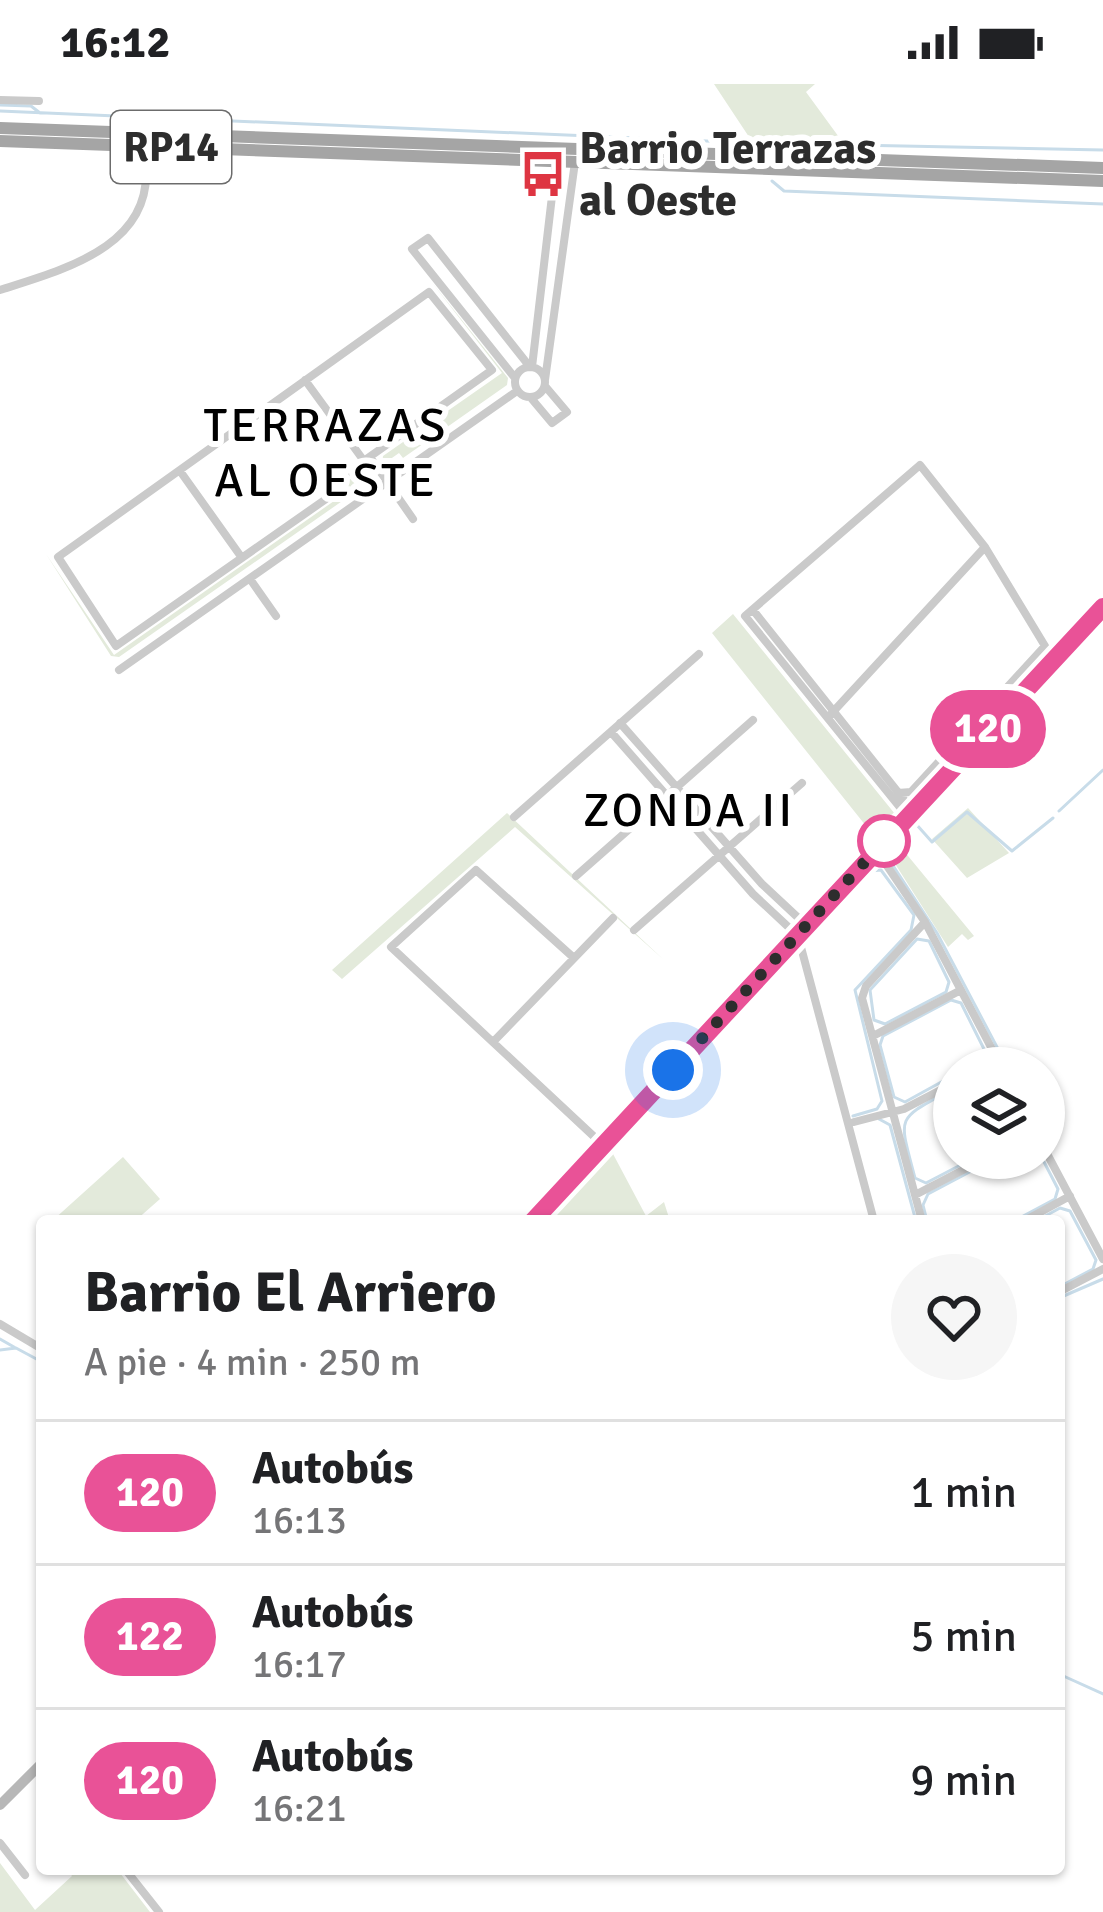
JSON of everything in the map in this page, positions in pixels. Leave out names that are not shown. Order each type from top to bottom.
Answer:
[{"type":"main road","name":"RP14","points":[[0,128],[574,162],[1103,181]]},
{"type":"main road","name":"RP14","points":[[0,141],[1103,168]]},
{"type":"main road","points":[[538,1215],[1103,607]]},
{"type":"main road","points":[[0,1805],[36,1770]]},
{"type":"street","points":[[0,84],[0,100],[39,101]]},
{"type":"street","points":[[0,290],[73,263],[122,235],[145,202],[145,160]]},
{"type":"street","points":[[515,378],[531,367],[556,161]]},
{"type":"street","points":[[531,398],[545,383],[574,162]]},
{"type":"street","points":[[428,238],[531,367],[567,412],[552,423],[531,398],[518,391],[515,378],[412,249],[428,238]]},
{"type":"street","points":[[429,292],[492,370],[327,487],[326,499],[116,646],[58,557],[305,380],[429,292]]},
{"type":"street","points":[[305,380],[363,461],[375,491]]},
{"type":"street","points":[[119,670],[518,391]]},
{"type":"street","points":[[363,461],[388,482],[413,519]]},
{"type":"street","points":[[898,793],[911,792],[1045,646],[985,548],[930,471],[916,466],[752,610],[910,813]]},
{"type":"street","points":[[180,471],[242,558]]},
{"type":"street","points":[[830,714],[985,548]]},
{"type":"street","points":[[250,579],[276,616]]},
{"type":"street","points":[[514,817],[699,654]]},
{"type":"street","points":[[576,876],[753,721]]},
{"type":"street","points":[[620,723],[802,931],[873,1215]]},
{"type":"street","points":[[610,732],[719,855],[802,931]]},
{"type":"street","points":[[882,778],[910,813]]},
{"type":"street","points":[[634,930],[802,783]]},
{"type":"street","points":[[876,850],[925,922],[991,1047]]},
{"type":"street","points":[[574,958],[476,870],[391,947],[605,1143]]},
{"type":"street","points":[[494,1041],[614,918]]},
{"type":"street","points":[[920,1215],[862,998],[866,986],[925,922]]},
{"type":"street","points":[[872,1036],[961,990]]},
{"type":"street","points":[[854,1121],[892,1112],[933,1093]]},
{"type":"street","points":[[915,1195],[946,1179]]},
{"type":"street","points":[[1061,1179],[1103,1259]]},
{"type":"street","points":[[1035,1215],[1070,1196]]},
{"type":"street","points":[[1065,1289],[1103,1269]]},
{"type":"street","points":[[0,1324],[36,1345]]},
{"type":"street","points":[[0,1844],[25,1875]]},
{"type":"street","points":[[130,1875],[159,1912]]},
{"type":"green space","points":[[714,84],[815,84],[806,92],[844,144],[753,143]]},
{"type":"green space","points":[[430,280],[508,378],[507,385],[403,458],[399,453],[382,465],[383,456],[502,373]]},
{"type":"green space","points":[[350,479],[357,481],[358,490],[119,657],[111,656],[46,554],[114,655],[334,501],[334,491]]},
{"type":"green space","points":[[733,614],[895,814],[874,836],[712,633]]},
{"type":"green space","points":[[968,808],[1009,853],[967,878],[932,839]]},
{"type":"green space","points":[[507,813],[664,960],[515,827],[342,979],[332,970]]},
{"type":"green space","points":[[899,845],[974,936],[968,940],[962,934],[948,947],[892,859]]},
{"type":"green space","points":[[612,1152],[645,1215],[554,1215]]},
{"type":"green space","points":[[123,1157],[160,1199],[142,1215],[59,1215]]},
{"type":"green space","points":[[664,1202],[668,1215],[647,1215]]},
{"type":"green space","points":[[0,1863],[35,1910],[71,1875],[122,1875],[150,1912],[0,1912]]},
{"type":"waterway","points":[[0,105],[31,106],[40,113]]},
{"type":"waterway","points":[[0,111],[753,143],[1103,150]]},
{"type":"waterway","points":[[772,181],[784,191],[1103,204]]},
{"type":"waterway","points":[[1059,811],[1103,770]]},
{"type":"waterway","points":[[997,1047],[937,933],[890,861],[891,850],[916,824],[932,842],[967,812],[1012,851],[1053,818]]},
{"type":"waterway","points":[[805,943],[871,871],[881,870],[914,915],[911,930],[855,990],[882,1101],[877,1109],[853,1116]]},
{"type":"waterway","points":[[917,939],[929,941],[949,982],[946,992],[885,1024],[874,1020],[870,990],[917,939]]},
{"type":"waterway","points":[[551,1215],[796,952]]},
{"type":"waterway","points":[[933,1087],[905,1102],[894,1097],[880,1045],[883,1036],[951,1000],[961,1003],[983,1047]]},
{"type":"waterway","points":[[933,1100],[911,1114],[904,1130],[915,1178],[926,1183],[934,1179]]},
{"type":"waterway","points":[[879,1119],[890,1125],[914,1215]]},
{"type":"waterway","points":[[926,1215],[923,1205],[928,1194],[956,1179]]},
{"type":"waterway","points":[[1025,1215],[1055,1199],[1058,1189],[1053,1179]]},
{"type":"waterway","points":[[1047,1215],[1060,1208],[1070,1211],[1096,1260],[1093,1269],[1065,1284]]},
{"type":"waterway","points":[[1065,1295],[1103,1279]]},
{"type":"waterway","points":[[0,1339],[14,1347]]},
{"type":"waterway","points":[[0,1350],[16,1348],[36,1359]]},
{"type":"waterway","points":[[1065,1677],[1103,1694]]},
{"type":"bus line","name":"120","points":[[539,1215],[1103,607]]},
{"type":"place","name":"Barrio Terrazas al Oeste","points":[[543,174]]},
{"type":"district","name":"TERRAZAS AL OESTE","points":[[326,452]]},
{"type":"district","name":"ZONDA II","points":[[689,810]]},
{"type":"route","points":[[673,1070],[884,841]]}]
